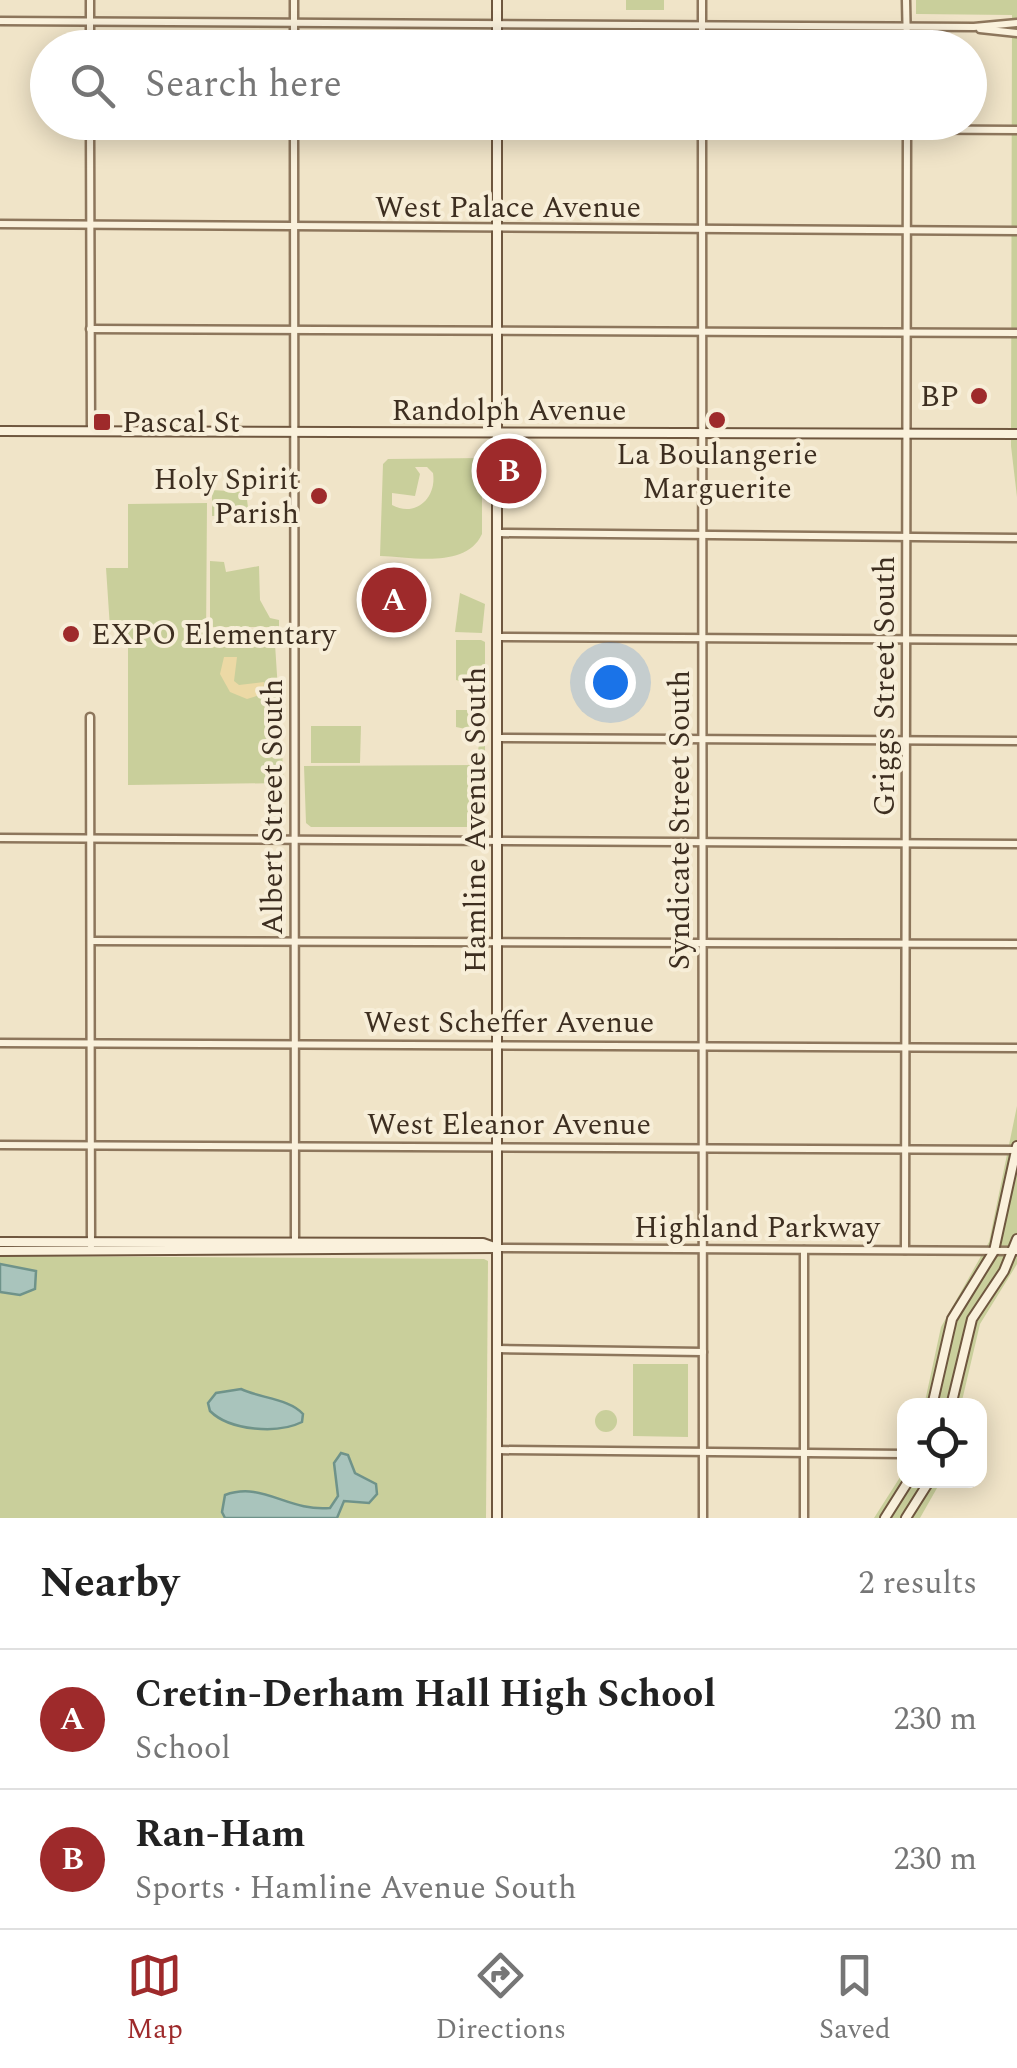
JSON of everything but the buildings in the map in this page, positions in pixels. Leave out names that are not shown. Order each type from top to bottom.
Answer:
[{"type":"street","points":[[90,0],[90,30]]},
{"type":"street","points":[[294,0],[294,30]]},
{"type":"street","points":[[497,0],[497,30]]},
{"type":"street","points":[[702,0],[702,30]]},
{"type":"street","points":[[906,0],[907,27]]},
{"type":"street","points":[[0,20],[907,27],[974,27],[1017,22]]},
{"type":"street","points":[[974,27],[1017,33]]},
{"type":"street","points":[[987,129],[1017,130]]},
{"type":"street","points":[[90,140],[91,431]]},
{"type":"street","name":"Albert Street South","points":[[294,140],[294,1247]]},
{"type":"street","name":"Hamline Avenue South","points":[[497,140],[498,1518]]},
{"type":"street","name":"Syndicate Street South","points":[[702,140],[702,1518]]},
{"type":"street","name":"Griggs Street South","points":[[905,1250],[907,140]]},
{"type":"street","name":"West Palace Avenue","points":[[0,224],[1017,231]]},
{"type":"street","points":[[90,329],[1017,332]]},
{"type":"street","name":"Randolph Avenue","points":[[0,431],[1017,434]]},
{"type":"street","points":[[497,533],[1017,538]]},
{"type":"street","points":[[497,637],[1017,640]]},
{"type":"street","points":[[90,717],[91,1246]]},
{"type":"street","points":[[497,738],[1017,741]]},
{"type":"street","points":[[0,838],[1017,844]]},
{"type":"street","points":[[91,941],[1017,944]]},
{"type":"street","name":"West Scheffer Avenue","points":[[0,1043],[1017,1048]]},
{"type":"street","name":"West Eleanor Avenue","points":[[0,1145],[1017,1148]]},
{"type":"street","points":[[934,1398],[952,1319],[994,1251],[1017,1148]]},
{"type":"street","points":[[953,1398],[972,1319],[1015,1251],[1017,1240]]},
{"type":"street","name":"Highland Parkway","points":[[0,1242],[294,1247],[483,1243],[497,1248],[1015,1251]]},
{"type":"street","name":"Highland Parkway","points":[[0,1251],[91,1246]]},
{"type":"street","points":[[804,1250],[804,1518]]},
{"type":"street","points":[[497,1349],[703,1352]]},
{"type":"street","points":[[498,1450],[897,1454]]},
{"type":"street","points":[[885,1518],[905,1488]]},
{"type":"street","points":[[906,1518],[925,1488]]},
{"type":"green space","points":[[626,0],[664,0],[664,10],[626,10]]},
{"type":"green space","points":[[916,0],[1017,0],[1017,497],[1011,446],[1012,15],[916,14]]},
{"type":"green space","points":[[482,458],[482,534],[474,545],[451,557],[437,559],[380,556],[383,464],[388,459]],"holes":[[[415,467],[427,467],[433,473],[428,498],[409,509],[392,505],[392,493],[415,496],[420,474]]]},
{"type":"green space","points":[[212,490],[246,492],[249,515],[212,516]]},
{"type":"green space","points":[[207,503],[206,644],[275,644],[284,783],[128,785],[128,632],[110,628],[106,568],[128,568],[128,504]]},
{"type":"green space","points":[[210,561],[224,562],[226,572],[259,566],[260,600],[270,618],[279,620],[279,627],[210,627]]},
{"type":"green space","points":[[460,593],[485,604],[482,633],[455,632]]},
{"type":"green space","points":[[456,640],[485,642],[485,708],[477,705],[468,684],[456,680]]},
{"type":"green space","points":[[456,710],[477,710],[485,721],[485,733],[456,727]]},
{"type":"green space","points":[[311,726],[361,726],[360,763],[311,763]]},
{"type":"green space","points":[[485,741],[485,805],[478,827],[311,827],[306,823],[304,766],[476,765],[479,744]]},
{"type":"green space","points":[[1017,1106],[1017,1264],[980,1324],[963,1398],[926,1398],[941,1327],[989,1242]]},
{"type":"green space","points":[[0,1256],[488,1261],[486,1518],[0,1518]]},
{"type":"green space","points":[[633,1364],[688,1364],[688,1437],[633,1436]]},
{"type":"green space","points":[[606,1410],[614,1413],[614,1429],[606,1432],[598,1429],[595,1421],[598,1413]]},
{"type":"green space","points":[[897,1482],[897,1488],[937,1488],[920,1518],[874,1518]]},
{"type":"sand","points":[[224,657],[237,657],[234,681],[239,685],[264,682],[263,694],[247,699],[230,692],[220,674]]},
{"type":"water","points":[[0,1264],[36,1271],[35,1289],[20,1295],[0,1292]]},
{"type":"water","points":[[241,1389],[290,1405],[303,1414],[302,1422],[280,1428],[255,1428],[229,1423],[210,1411],[208,1403],[216,1393]]},
{"type":"water","points":[[341,1453],[348,1455],[355,1473],[376,1484],[377,1494],[369,1503],[344,1501],[337,1518],[225,1518],[225,1495],[239,1492],[264,1494],[301,1506],[330,1508],[338,1496],[334,1463]]},
{"type":"place","name":"BP","points":[[979,396]]},
{"type":"place","name":"La Boulangerie Marguerite","points":[[717,420]]},
{"type":"place","name":"Pascal St","points":[[102,422]]},
{"type":"place","name":"Ran-Ham","points":[[509,471]]},
{"type":"place","name":"Holy Spirit Parish","points":[[319,496]]},
{"type":"place","name":"Cretin-Derham Hall High School","points":[[394,600]]},
{"type":"place","name":"EXPO Elementary","points":[[71,634]]}]
